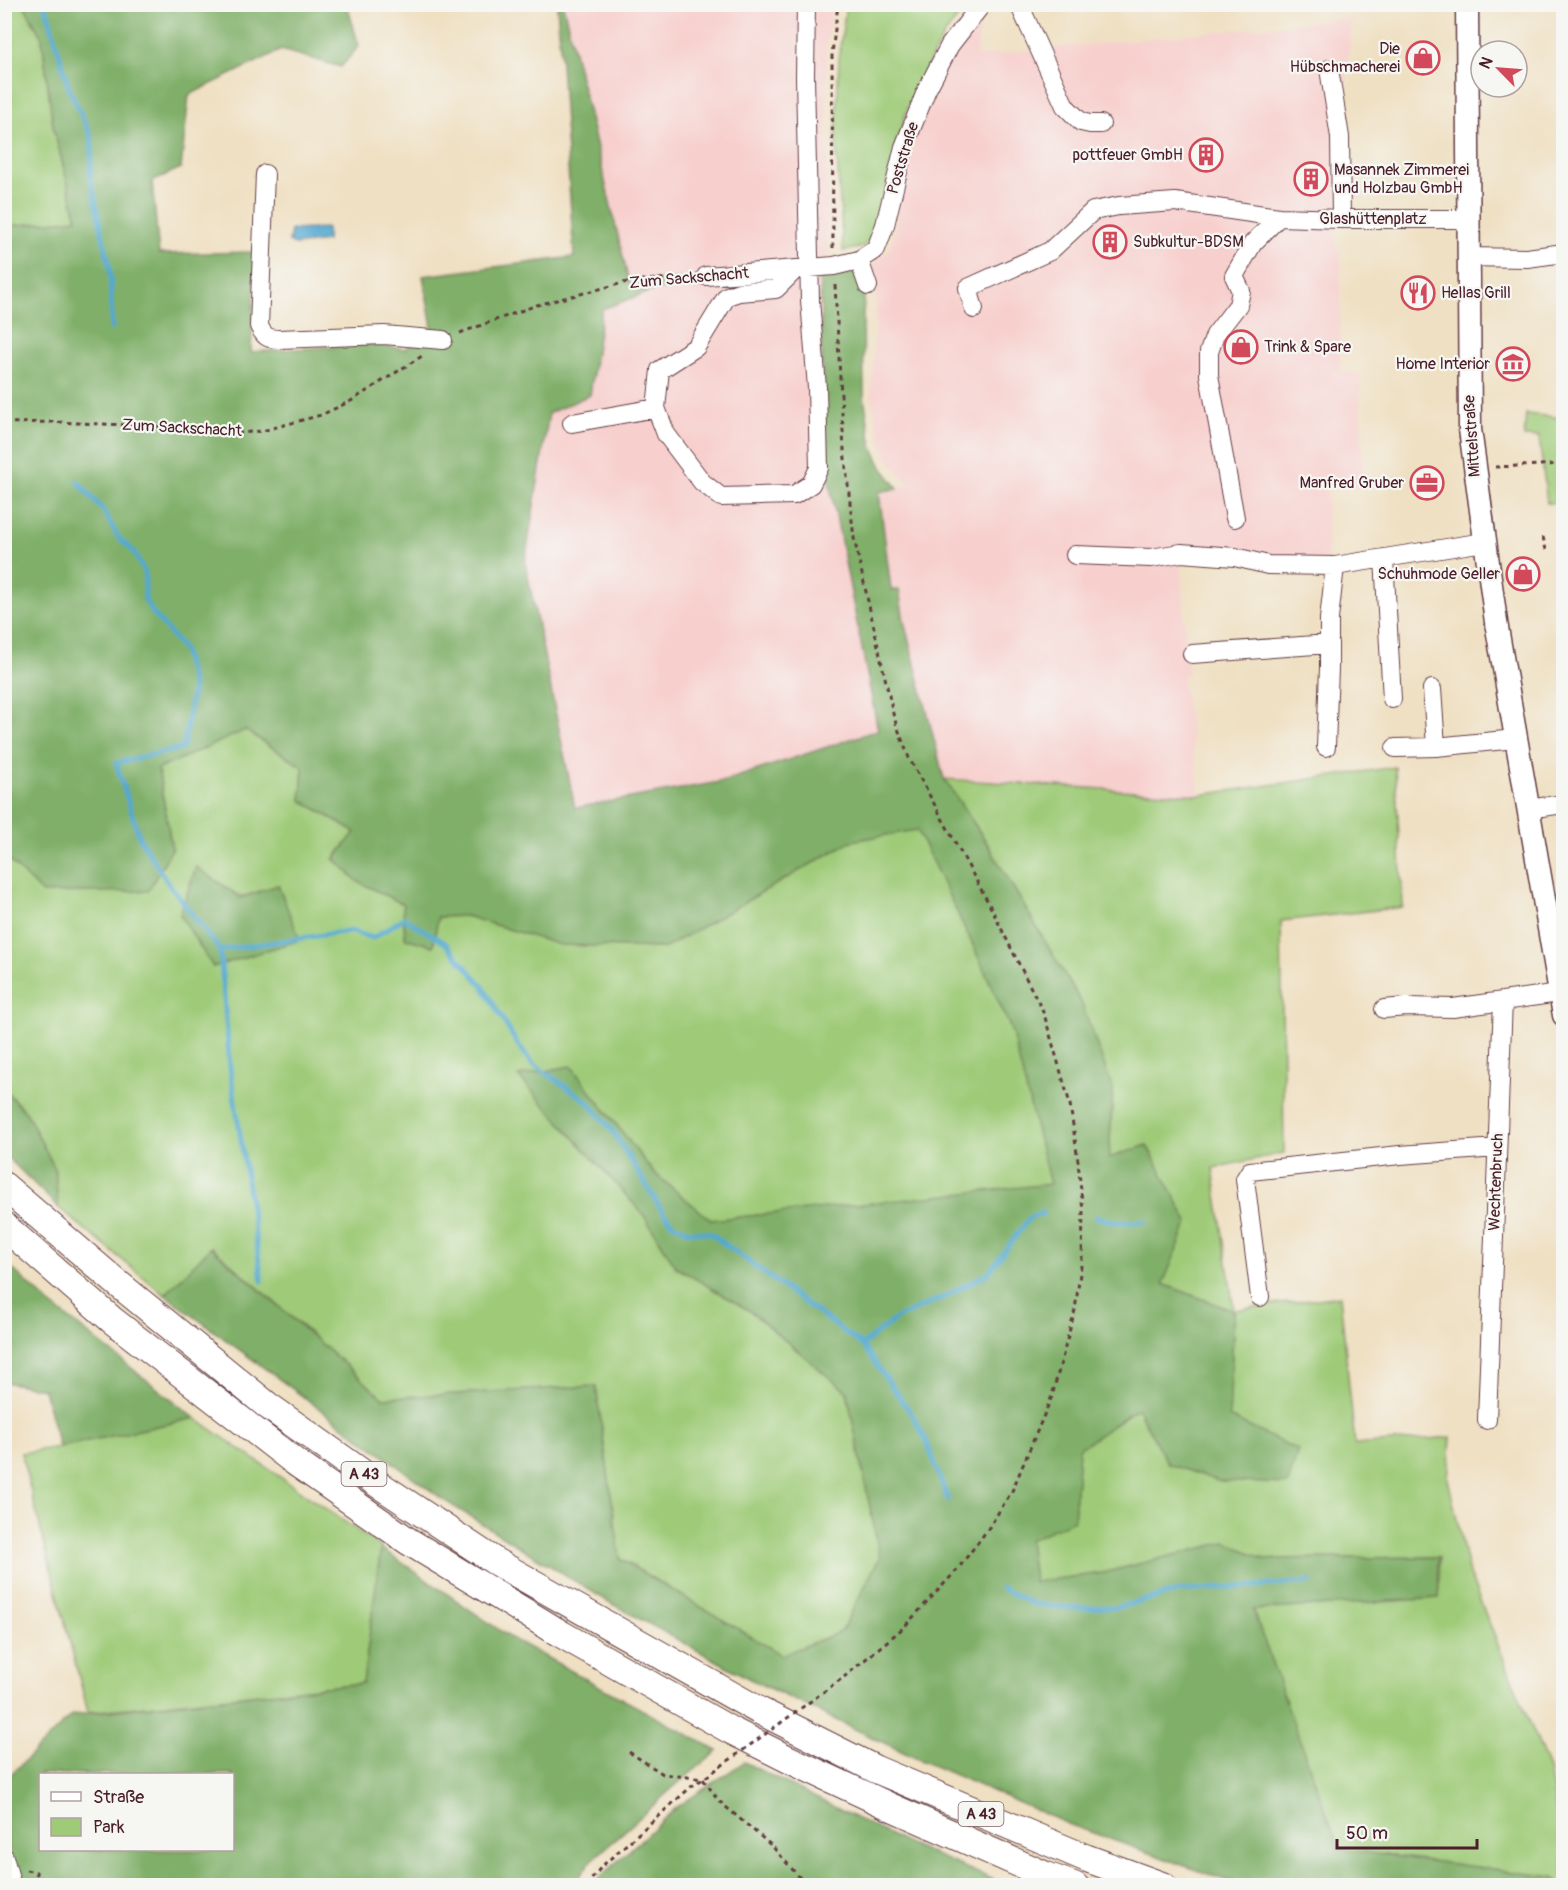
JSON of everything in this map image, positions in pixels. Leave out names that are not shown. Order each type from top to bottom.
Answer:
[{"type":"highway","name":"A 43","points":[[4,1186],[116,1282],[267,1405],[378,1484],[496,1562],[758,1710],[874,1769],[1086,1858],[1162,1886]]},
{"type":"highway","name":"A 43","points":[[4,1226],[121,1328],[295,1462],[408,1541],[561,1634],[730,1730],[891,1807],[1075,1886]]},
{"type":"main road","name":"Mittelstraße","points":[[1467,4],[1469,409],[1475,477],[1527,809],[1559,964],[1559,993],[1563,1015]]},
{"type":"street","points":[[806,4],[802,269],[810,300],[817,388],[819,468],[811,484],[794,495],[721,497],[702,482],[666,434],[656,408],[660,370],[696,347],[728,296],[739,292],[776,289],[802,269],[834,266],[860,260],[868,286]]},
{"type":"street","name":"Poststraße","points":[[860,260],[876,249],[885,225],[904,147],[927,89],[950,45],[982,4]]},
{"type":"street","points":[[1019,4],[1065,106],[1081,122],[1101,124]]},
{"type":"street","points":[[1329,69],[1340,137],[1341,219]]},
{"type":"street","points":[[265,174],[259,326],[268,339],[384,335],[443,340]]},
{"type":"street","name":"Glashüttenplatz","points":[[974,309],[968,288],[1050,251],[1093,211],[1119,206],[1175,202],[1279,217],[1467,219]]},
{"type":"street","points":[[1235,518],[1209,375],[1209,352],[1215,335],[1238,305],[1242,291],[1234,276],[1253,243],[1279,217]]},
{"type":"street","points":[[1467,257],[1527,258],[1563,253]]},
{"type":"street","name":"Zum Sackschacht","points":[[706,276],[802,269]]},
{"type":"street","points":[[572,423],[656,408]]},
{"type":"street","points":[[1075,555],[1151,558],[1181,554],[1235,557],[1268,565],[1335,566],[1484,542]]},
{"type":"street","points":[[1384,558],[1392,699]]},
{"type":"street","points":[[1326,747],[1329,619],[1335,566]]},
{"type":"street","points":[[1192,654],[1329,644]]},
{"type":"street","points":[[1432,689],[1436,747]]},
{"type":"street","points":[[1395,748],[1436,747],[1515,739]]},
{"type":"street","points":[[1527,809],[1563,804]]},
{"type":"street","points":[[1384,1009],[1453,1008],[1559,993]]},
{"type":"street","name":"Wechtenbruch","points":[[1487,1420],[1503,1001]]},
{"type":"street","points":[[1260,1297],[1245,1179],[1251,1171],[1400,1155],[1497,1148]]},
{"type":"street","points":[[4,1857],[12,1886]]},
{"type":"path","points":[[586,1886],[602,1866],[705,1778],[844,1677],[903,1628],[957,1570],[988,1529],[1012,1491],[1052,1396],[1075,1310],[1082,1259],[1083,1211],[1070,1104],[1044,1014],[988,902],[909,758],[894,718],[854,538],[844,450],[834,266],[832,54],[838,4]]},
{"type":"path","name":"Zum Sackschacht","points":[[4,423],[54,422],[165,426],[229,434],[262,431],[321,415],[351,401],[426,354],[443,340],[537,305],[631,281],[706,276]]},
{"type":"path","points":[[1475,477],[1497,466],[1563,464]]},
{"type":"path","points":[[1543,537],[1547,554]]},
{"type":"path","points":[[629,1752],[663,1774],[705,1778]]},
{"type":"path","points":[[705,1778],[720,1802],[772,1845],[807,1886]]},
{"type":"shaded area","points":[[563,5],[832,5],[826,50],[829,261],[705,276],[628,279]]},
{"type":"shaded area","points":[[981,15],[976,56],[1352,18],[1341,147],[1336,249],[1341,250],[1340,372],[1360,374],[1363,486],[1327,484],[1327,562],[1180,550],[1188,674],[1182,676],[1200,795],[944,779],[904,621],[899,590],[890,590],[880,492],[910,485],[889,460],[880,440],[871,396],[877,291],[870,268],[890,248],[926,89]]},
{"type":"shaded area","points":[[820,272],[824,456],[879,730],[725,781],[575,808],[525,562],[549,413],[590,395],[602,309],[657,289],[706,287],[693,279]]},
{"type":"shaded area","points":[[1563,1767],[1563,1853],[1549,1769]]},
{"type":"green space","points":[[4,5],[24,5],[42,38],[53,126],[77,220],[9,226],[4,211]]},
{"type":"green space","points":[[24,5],[347,5],[359,46],[341,67],[281,50],[189,95],[181,168],[152,181],[159,254],[256,252],[251,352],[370,344],[405,349],[432,327],[423,276],[574,257],[557,5],[563,5],[629,282],[693,279],[707,287],[657,289],[602,309],[590,395],[549,413],[525,562],[575,808],[725,781],[878,730],[824,455],[820,272],[858,270],[865,287],[864,397],[872,446],[883,469],[898,488],[879,492],[891,590],[899,590],[904,621],[944,779],[985,840],[1081,1002],[1113,1089],[1109,1158],[1147,1145],[1188,1222],[1163,1284],[1234,1311],[1229,1417],[1298,1450],[1288,1484],[1218,1481],[1168,1464],[1137,1408],[1079,1449],[1074,1520],[1029,1540],[1034,1582],[1103,1573],[1226,1542],[1264,1559],[1438,1557],[1439,1598],[1253,1610],[1339,1849],[1553,1877],[1560,1885],[1239,1885],[1068,1824],[920,1760],[750,1679],[609,1602],[445,1501],[165,1295],[211,1247],[383,1398],[596,1386],[620,1559],[782,1655],[841,1632],[880,1557],[847,1392],[750,1311],[676,1267],[643,1214],[518,1076],[571,1066],[653,1172],[711,1220],[1050,1184],[1011,1029],[917,830],[851,841],[665,948],[560,945],[466,916],[438,917],[433,946],[405,938],[403,904],[357,881],[335,859],[355,832],[301,800],[303,767],[245,730],[158,769],[172,849],[148,891],[42,893],[6,857],[4,211],[10,226],[77,219],[53,126],[42,38]]},
{"type":"green space","points":[[846,5],[968,5],[944,35],[918,83],[906,112],[876,229],[864,247],[843,251],[836,141],[839,56]]},
{"type":"green space","points":[[1526,414],[1563,418],[1563,495],[1554,503],[1547,503],[1539,437],[1524,437]]},
{"type":"green space","points":[[245,730],[303,767],[301,800],[355,832],[334,859],[357,881],[403,904],[405,938],[433,946],[438,917],[466,916],[560,945],[665,948],[851,841],[917,829],[1011,1029],[1051,1185],[711,1220],[653,1172],[571,1066],[519,1076],[643,1214],[676,1267],[750,1311],[847,1392],[880,1557],[841,1632],[782,1655],[620,1559],[596,1386],[383,1398],[212,1247],[165,1295],[58,1207],[55,1169],[27,1114],[5,1090],[4,852],[6,857],[42,893],[172,849],[158,769]],"holes":[[[196,867],[241,897],[278,886],[213,967]]]},
{"type":"green space","points":[[1395,767],[1403,907],[1281,921],[1284,1153],[1213,1168],[1234,1310],[1340,1296],[1355,1445],[1451,1437],[1448,1479],[1469,1574],[1549,1769],[1563,1853],[1563,1885],[1560,1885],[1553,1877],[1339,1849],[1252,1610],[1438,1598],[1439,1557],[1264,1559],[1226,1542],[1103,1573],[1034,1582],[1029,1539],[1074,1520],[1079,1449],[1137,1408],[1168,1464],[1229,1417],[1234,1311],[1163,1284],[1109,1158],[1113,1089],[1081,1002],[985,840],[944,779],[1200,795]]},
{"type":"green space","points":[[196,867],[241,898],[278,885],[300,940],[213,967],[180,915]]},
{"type":"green space","points":[[5,1090],[27,1114],[55,1169],[58,1207],[5,1155]]},
{"type":"green space","points":[[5,1262],[49,1303],[195,1418],[59,1447],[44,1389],[5,1382]]},
{"type":"green space","points":[[195,1418],[381,1547],[363,1683],[88,1712],[21,1453]]},
{"type":"green space","points":[[381,1548],[511,1638],[718,1751],[676,1785],[590,1862],[573,1886],[17,1885],[5,1830],[4,1781],[72,1715],[363,1683]]},
{"type":"green space","points":[[744,1762],[902,1841],[1006,1885],[594,1885],[677,1807]]},
{"type":"water","points":[[327,228],[327,241],[295,245],[289,242],[291,230]]},
{"type":"waterway","points":[[44,4],[69,89],[91,136],[90,176],[110,269],[112,329]]},
{"type":"waterway","points":[[78,482],[103,510],[118,537],[134,552],[145,573],[145,600],[183,649],[193,688],[183,748],[116,763],[140,839],[168,883],[220,950],[350,931],[373,938],[404,918],[445,943],[482,985],[518,1045],[533,1064],[587,1101],[612,1130],[672,1223],[688,1231],[710,1233],[862,1345],[911,1413],[926,1440],[948,1500]]},
{"type":"waterway","points":[[220,950],[230,1068],[262,1281]]},
{"type":"waterway","points":[[862,1345],[895,1319],[942,1298],[988,1273],[1030,1217],[1044,1213]]},
{"type":"waterway","points":[[1096,1217],[1117,1222],[1145,1222]]},
{"type":"waterway","points":[[1001,1588],[1033,1604],[1070,1608],[1118,1607],[1180,1591],[1311,1582]]},
{"type":"place","name":"Die Hübschmacherei","points":[[1423,58]]},
{"type":"place","name":"pottfeuer GmbH","points":[[1206,155]]},
{"type":"place","name":"Masannek Zimmerei und Holzbau GmbH","points":[[1311,179]]},
{"type":"place","name":"Subkultur-BDSM","points":[[1110,242]]},
{"type":"place","name":"Hellas Grill","points":[[1418,293]]},
{"type":"place","name":"Trink & Spare","points":[[1241,347]]},
{"type":"place","name":"Home Interior","points":[[1513,364]]},
{"type":"place","name":"Manfred Gruber","points":[[1427,483]]},
{"type":"place","name":"Schuhmode Geller","points":[[1523,574]]}]
